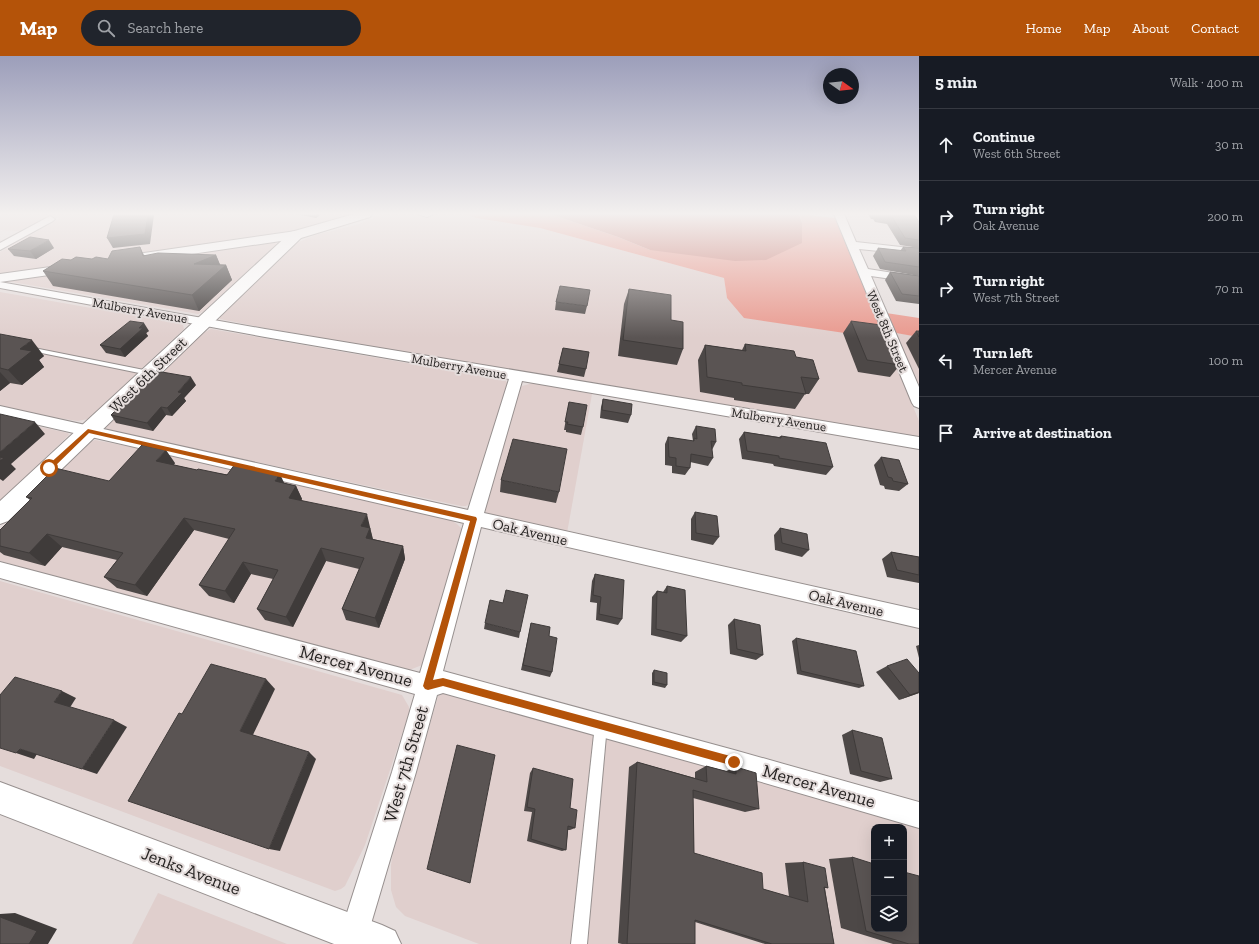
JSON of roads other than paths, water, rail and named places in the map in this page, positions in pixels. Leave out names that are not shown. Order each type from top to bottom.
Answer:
[{"type":"main road","points":[[133,259],[157,255]]},
{"type":"main road","name":"West 6th Street","points":[[0,515],[274,255]]},
{"type":"main road","points":[[0,278],[86,266]]},
{"type":"main road","name":"Jenks Avenue","points":[[0,798],[363,941]]},
{"type":"street","name":"West 8th Street","points":[[856,255],[918,397]]},
{"type":"street","points":[[863,272],[919,280]]},
{"type":"street","name":"Mulberry Avenue","points":[[0,286],[517,376],[919,443]]},
{"type":"street","name":"West 7th Street","points":[[363,941],[404,772],[474,519],[517,376]]},
{"type":"street","name":"Oak Avenue","points":[[0,412],[919,619]]},
{"type":"street","name":"Mercer Avenue","points":[[0,570],[428,686],[443,682],[727,760],[919,815]]},
{"type":"lane","points":[[23,348],[149,373]]},
{"type":"lane","points":[[579,944],[601,725]]}]
